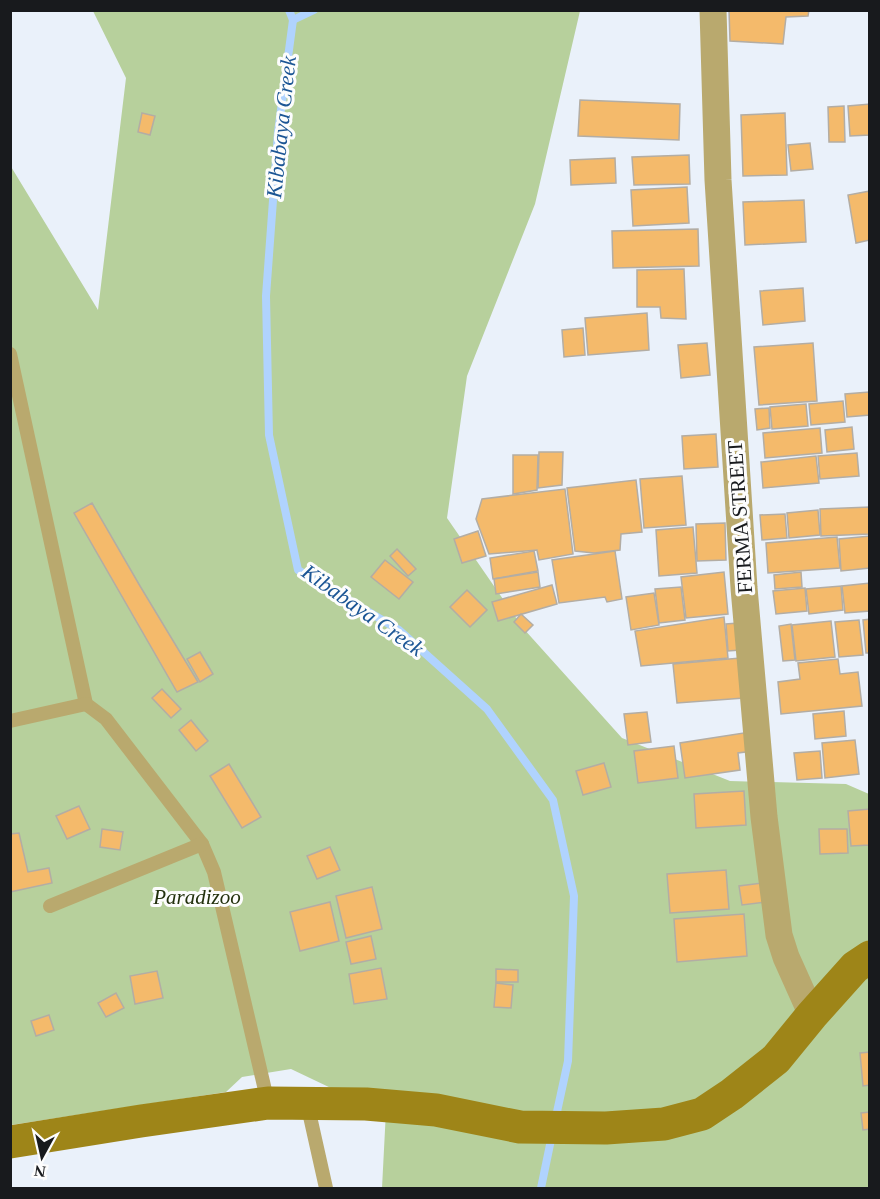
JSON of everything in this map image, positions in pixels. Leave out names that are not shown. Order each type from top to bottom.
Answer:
[{"type":"main road","points":[[10,1142],[268,1103],[366,1104],[436,1110],[520,1127],[606,1128],[664,1124],[702,1114],[732,1094],[776,1059],[855,967],[870,957]]},
{"type":"street","name":"FERMA STREET","points":[[713,10],[718,180],[744,588],[764,817],[779,935],[786,957],[812,1015]]},
{"type":"lane","points":[[10,354],[87,704],[106,719],[202,844],[214,872],[268,1103]]},
{"type":"lane","points":[[10,721],[87,704]]},
{"type":"lane","points":[[50,906],[202,844]]},
{"type":"lane","points":[[307,1103],[326,1188]]},
{"type":"green space","name":"Paradizoo","points":[[93,11],[580,11],[535,204],[467,376],[447,518],[523,628],[622,738],[730,781],[846,784],[869,794],[869,1188],[382,1188],[387,1091],[333,1089],[291,1069],[242,1077],[226,1092],[11,1125],[10,165],[98,310],[126,78]]},
{"type":"building","points":[[729,10],[809,10],[808,16],[786,17],[783,44],[730,41]]},
{"type":"building","points":[[580,100],[680,104],[679,140],[578,136]]},
{"type":"building","points":[[870,104],[870,135],[850,136],[848,106]]},
{"type":"building","points":[[844,106],[845,142],[829,142],[828,107]]},
{"type":"building","points":[[142,113],[155,116],[150,135],[138,132]]},
{"type":"building","points":[[785,113],[787,175],[743,176],[741,115]]},
{"type":"building","points":[[810,143],[813,169],[791,171],[788,145]]},
{"type":"building","points":[[689,155],[690,184],[634,185],[632,157]]},
{"type":"building","points":[[615,158],[616,183],[571,185],[570,160]]},
{"type":"building","points":[[687,187],[689,223],[633,226],[631,190]]},
{"type":"building","points":[[870,191],[870,240],[856,243],[848,195]]},
{"type":"building","points":[[804,200],[806,242],[745,245],[743,202]]},
{"type":"building","points":[[698,229],[699,266],[613,268],[612,231]]},
{"type":"building","points":[[684,269],[686,319],[661,318],[660,307],[637,307],[637,270]]},
{"type":"building","points":[[803,288],[805,321],[763,325],[760,291]]},
{"type":"building","points":[[647,313],[649,350],[588,355],[585,318]]},
{"type":"building","points":[[583,328],[585,355],[564,357],[562,330]]},
{"type":"building","points":[[707,343],[710,375],[681,378],[678,345]]},
{"type":"building","points":[[813,343],[817,401],[759,405],[754,347]]},
{"type":"building","points":[[869,392],[870,415],[847,417],[845,394]]},
{"type":"building","points":[[843,401],[845,422],[811,425],[809,404]]},
{"type":"building","points":[[806,404],[808,426],[772,429],[770,407]]},
{"type":"building","points":[[769,408],[770,428],[757,430],[755,409]]},
{"type":"building","points":[[852,427],[854,449],[827,452],[825,430]]},
{"type":"building","points":[[820,428],[822,453],[765,458],[763,433]]},
{"type":"building","points":[[716,434],[718,467],[684,469],[682,436]]},
{"type":"building","points":[[539,452],[563,452],[562,485],[538,488]]},
{"type":"building","points":[[857,453],[859,476],[820,479],[818,456]]},
{"type":"building","points":[[513,455],[538,455],[537,490],[513,494]]},
{"type":"building","points":[[816,456],[819,483],[763,488],[761,462]]},
{"type":"building","points":[[682,476],[686,525],[644,528],[640,479]]},
{"type":"building","points":[[636,480],[642,532],[621,534],[620,550],[594,553],[575,551],[567,488]]},
{"type":"building","points":[[565,489],[573,554],[539,560],[537,550],[489,554],[476,519],[482,499]]},
{"type":"building","points":[[92,503],[198,682],[177,692],[74,513]]},
{"type":"building","points":[[870,507],[870,534],[821,536],[820,509]]},
{"type":"building","points":[[818,510],[820,535],[789,538],[787,513]]},
{"type":"building","points":[[785,514],[787,538],[762,540],[760,515]]},
{"type":"building","points":[[725,523],[726,560],[697,561],[696,524]]},
{"type":"building","points":[[693,527],[697,573],[659,576],[656,530]]},
{"type":"building","points":[[478,531],[486,556],[462,563],[454,539]]},
{"type":"building","points":[[870,536],[870,568],[841,571],[839,539]]},
{"type":"building","points":[[837,537],[840,568],[768,573],[766,543]]},
{"type":"building","points":[[397,549],[416,569],[408,576],[390,556]]},
{"type":"building","points":[[534,551],[538,571],[493,579],[490,558]]},
{"type":"building","points":[[615,551],[622,599],[607,602],[605,597],[559,603],[552,560]]},
{"type":"building","points":[[385,560],[413,582],[399,599],[371,577]]},
{"type":"building","points":[[538,572],[540,587],[496,594],[494,579]]},
{"type":"building","points":[[724,572],[728,614],[686,618],[681,577]]},
{"type":"building","points":[[801,572],[802,587],[775,589],[774,575]]},
{"type":"building","points":[[870,583],[870,611],[845,613],[842,586]]},
{"type":"building","points":[[552,585],[557,604],[498,621],[492,602]]},
{"type":"building","points":[[841,586],[843,610],[809,614],[806,589]]},
{"type":"building","points":[[681,587],[685,620],[659,623],[655,589]]},
{"type":"building","points":[[805,588],[807,611],[776,614],[773,591]]},
{"type":"building","points":[[467,590],[487,610],[470,627],[450,607]]},
{"type":"building","points":[[654,593],[659,625],[631,630],[626,597]]},
{"type":"building","points":[[521,614],[533,625],[525,633],[514,622]]},
{"type":"building","points":[[724,617],[728,658],[641,666],[635,631]]},
{"type":"building","points":[[870,619],[870,653],[866,653],[863,620]]},
{"type":"building","points":[[859,620],[863,655],[839,657],[835,622]]},
{"type":"building","points":[[831,621],[835,657],[796,661],[792,625]]},
{"type":"building","points":[[738,623],[740,650],[728,651],[726,624]]},
{"type":"building","points":[[791,624],[795,660],[783,661],[779,626]]},
{"type":"building","points":[[200,652],[213,674],[200,682],[187,659]]},
{"type":"building","points":[[740,658],[744,698],[677,703],[673,664]]},
{"type":"building","points":[[838,659],[840,674],[858,672],[862,706],[781,714],[778,682],[800,679],[798,663]]},
{"type":"building","points":[[162,689],[181,709],[171,718],[152,698]]},
{"type":"building","points":[[844,711],[846,736],[815,739],[813,714]]},
{"type":"building","points":[[647,712],[651,742],[628,745],[624,714]]},
{"type":"building","points":[[191,720],[208,741],[196,751],[179,730]]},
{"type":"building","points":[[750,732],[753,751],[738,753],[740,770],[685,778],[680,743]]},
{"type":"building","points":[[855,740],[859,774],[825,778],[822,743]]},
{"type":"building","points":[[674,746],[678,778],[638,783],[634,751]]},
{"type":"building","points":[[820,751],[822,778],[797,780],[794,753]]},
{"type":"building","points":[[604,763],[611,787],[583,795],[576,771]]},
{"type":"building","points":[[229,764],[261,817],[242,828],[210,776]]},
{"type":"building","points":[[744,791],[746,825],[696,828],[694,794]]},
{"type":"building","points":[[79,806],[90,829],[67,839],[56,816]]},
{"type":"building","points":[[870,809],[870,845],[851,846],[848,811]]},
{"type":"building","points":[[102,829],[123,832],[120,850],[100,847]]},
{"type":"building","points":[[819,829],[847,829],[848,853],[820,854]]},
{"type":"building","points":[[19,833],[28,872],[49,868],[52,883],[10,892],[10,834]]},
{"type":"building","points":[[330,847],[340,870],[317,879],[307,856]]},
{"type":"building","points":[[726,870],[729,909],[670,913],[667,874]]},
{"type":"building","points":[[762,883],[766,902],[742,905],[739,886]]},
{"type":"building","points":[[372,887],[382,929],[346,938],[336,896]]},
{"type":"building","points":[[330,902],[339,941],[300,951],[290,912]]},
{"type":"building","points":[[744,914],[747,956],[677,962],[674,919]]},
{"type":"building","points":[[371,936],[376,959],[351,964],[346,942]]},
{"type":"building","points":[[381,968],[387,999],[354,1004],[349,974]]},
{"type":"building","points":[[496,969],[518,970],[518,982],[496,982]]},
{"type":"building","points":[[157,971],[163,998],[135,1004],[130,976]]},
{"type":"building","points":[[496,983],[513,985],[511,1008],[494,1007]]},
{"type":"building","points":[[116,993],[124,1008],[106,1017],[98,1003]]},
{"type":"building","points":[[49,1015],[54,1030],[36,1036],[31,1021]]},
{"type":"building","points":[[870,1052],[870,1085],[863,1086],[860,1053]]},
{"type":"building","points":[[870,1112],[870,1129],[863,1130],[861,1113]]},
{"type":"waterway","name":"Kibabaya Creek","points":[[289,10],[293,20],[278,132],[266,296],[269,435],[298,570],[399,630],[487,709],[553,800],[574,896],[568,1061],[555,1121]]},
{"type":"waterway","name":"Kibabaya Creek","points":[[293,20],[314,10]]},
{"type":"waterway","name":"Kibabaya Creek","points":[[541,1188],[552,1135]]}]
